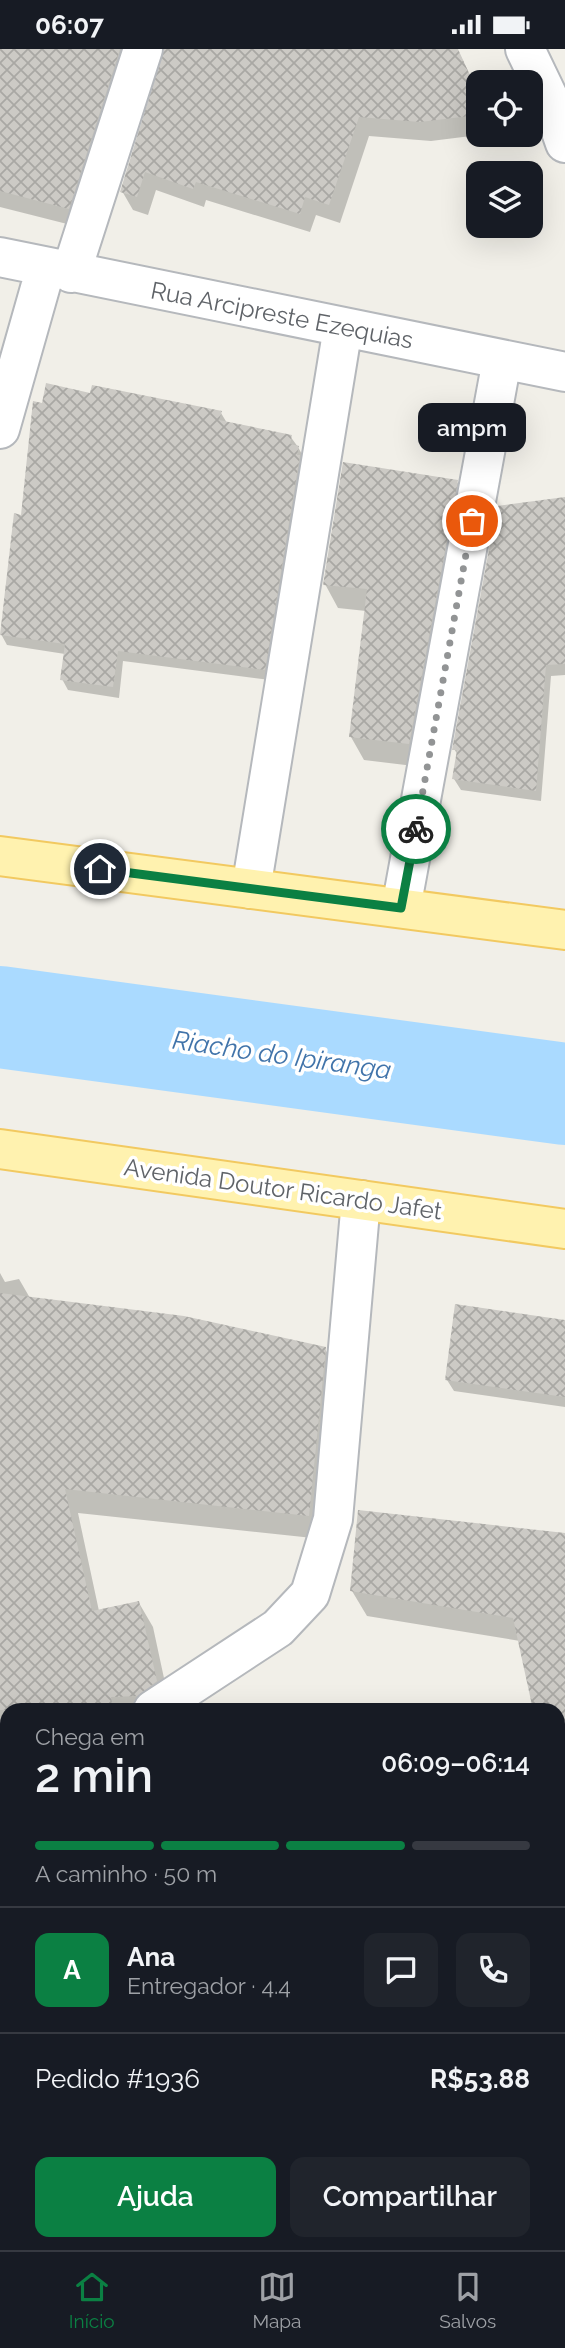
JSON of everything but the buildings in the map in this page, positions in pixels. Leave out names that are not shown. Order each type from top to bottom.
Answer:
[{"type":"main road","points":[[0,856],[565,930]]},
{"type":"main road","name":"Avenida Doutor Ricardo Jafet","points":[[0,1149],[565,1229]]},
{"type":"street","points":[[0,429],[143,49]]},
{"type":"street","points":[[525,49],[551,103],[565,143]]},
{"type":"street","name":"Rua Arcipreste Ezequias","points":[[0,257],[565,372]]},
{"type":"street","points":[[251,889],[343,327]]},
{"type":"street","points":[[401,908],[502,360]]},
{"type":"street","points":[[164,1703],[278,1628],[310,1594],[333,1519],[361,1200]]},
{"type":"waterway","name":"Riacho do Ipiranga","points":[[0,1017],[565,1094]]},
{"type":"way so far","points":[[416,829],[472,521]]},
{"type":"place","name":"ampm","points":[[472,521]]},
{"type":"route","points":[[100,869],[401,908],[416,829]]}]
